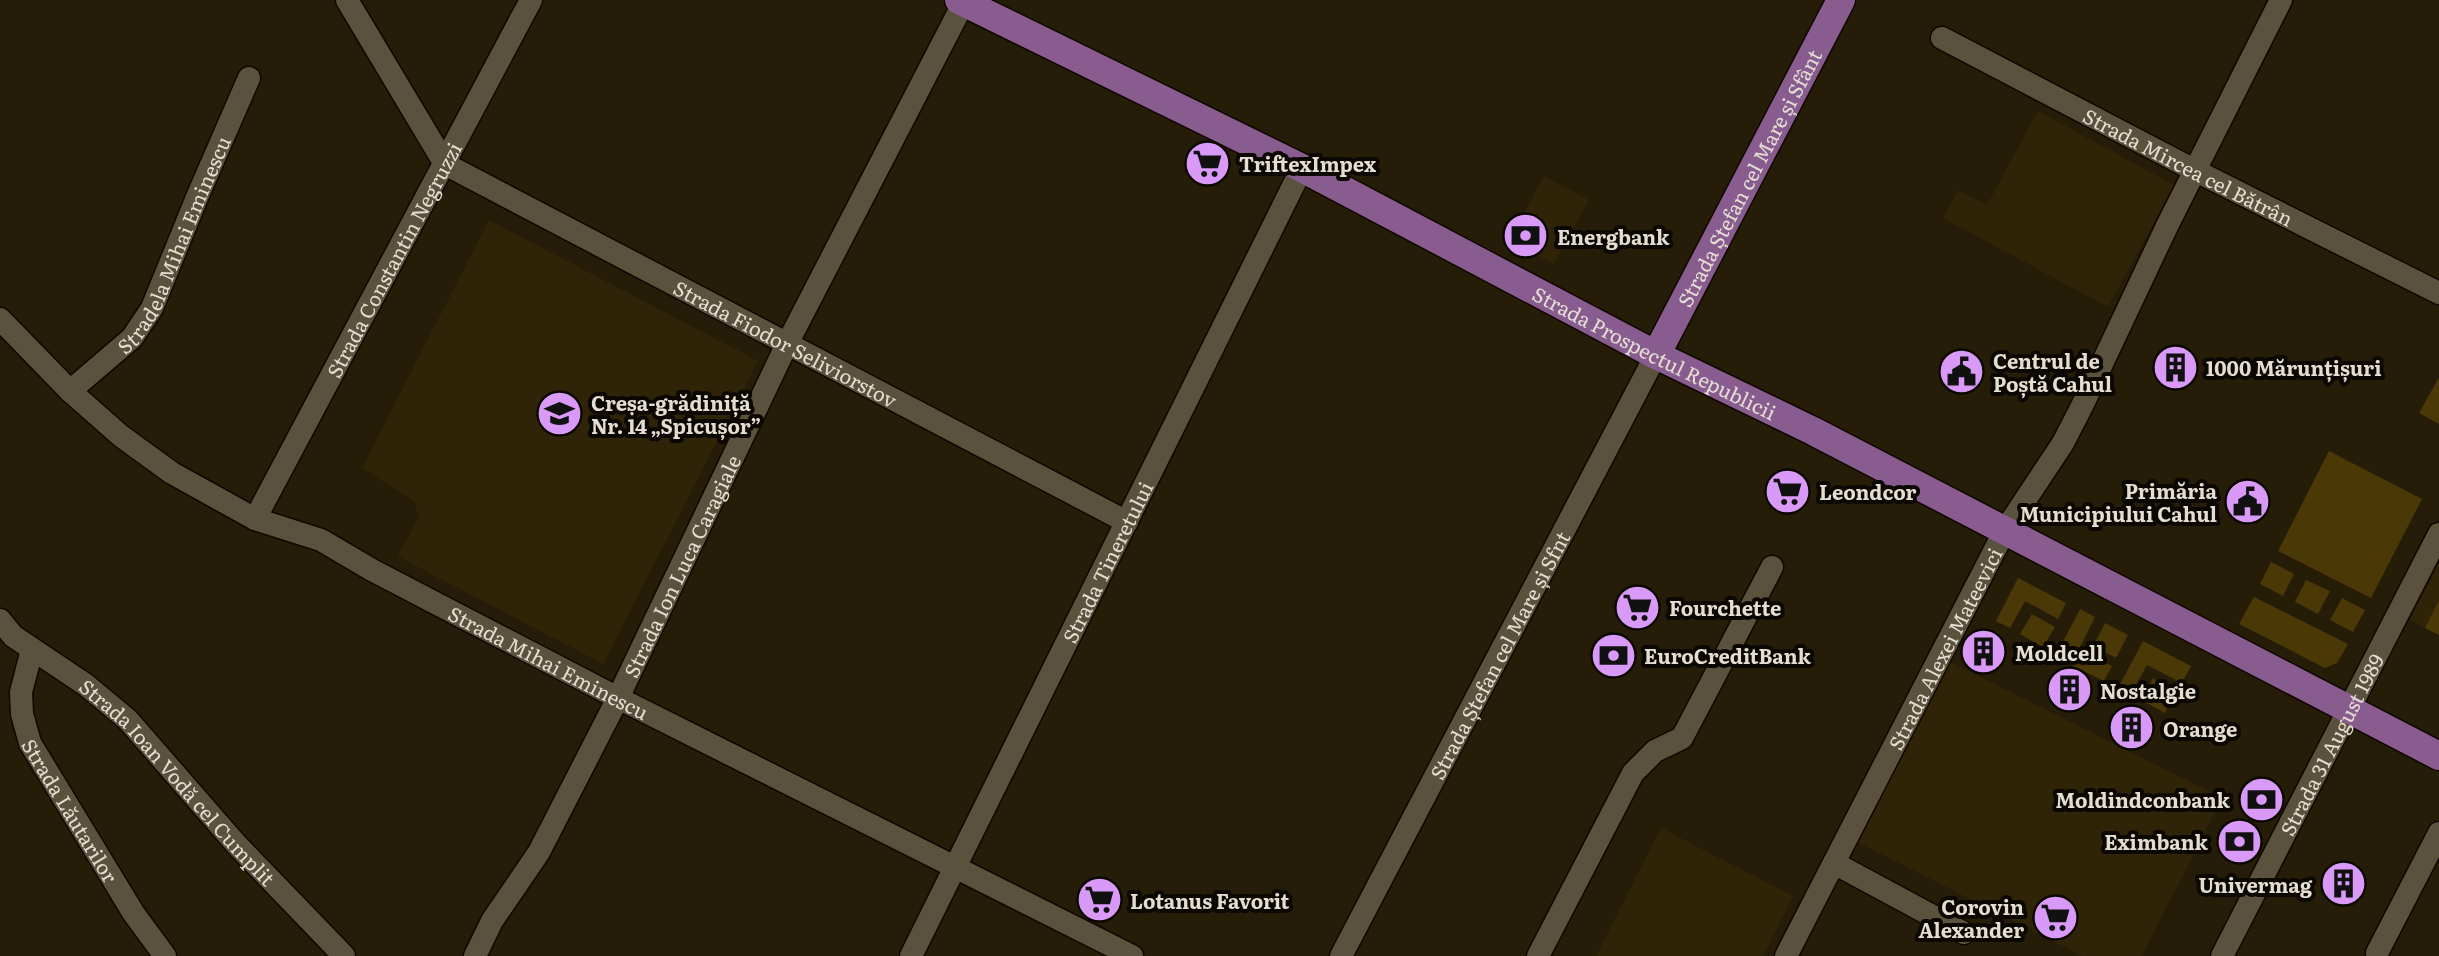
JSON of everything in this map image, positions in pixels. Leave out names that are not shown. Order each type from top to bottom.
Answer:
[{"type":"main road","name":"Strada Ștefan cel Mare și Sfânt","points":[[1656,355],[1841,0]]},
{"type":"main road","name":"Strada Prospectul Republicii","points":[[963,1],[1302,168],[1656,355],[1813,431],[2439,756]]},
{"type":"street","points":[[347,0],[445,164]]},
{"type":"street","name":"Strada Constantin Negruzzi","points":[[255,519],[531,0]]},
{"type":"street","name":"Strada Alexei Mateevici","points":[[1786,956],[2004,532],[2063,443],[2281,0]]},
{"type":"street","name":"Strada Ion Luca Caragiale","points":[[475,956],[492,921],[539,852],[618,698],[787,344],[963,1]]},
{"type":"street","name":"Strada Mircea cel Bătrân","points":[[1942,38],[2439,293]]},
{"type":"street","name":"Stradela Mihai Eminescu","points":[[70,391],[132,338],[152,308],[249,78]]},
{"type":"street","name":"Strada Fiodor Seliviorstov","points":[[445,164],[1127,522]]},
{"type":"street","name":"Strada Tineretului","points":[[911,956],[1302,168]]},
{"type":"street","name":"Strada Mihai Eminescu","points":[[0,319],[70,391],[121,436],[172,473],[255,519],[321,540],[372,570],[618,698],[1132,956]]},
{"type":"street","name":"Strada Ștefan cel Mare și Sfnt","points":[[1341,956],[1656,355]]},
{"type":"street","name":"Strada 31 August 1989","points":[[2222,956],[2439,534]]},
{"type":"street","points":[[1538,956],[1633,773],[1655,751],[1682,738],[1772,567]]},
{"type":"street","name":"Strada Ioan Vodă cel Cumplit","points":[[0,620],[13,636],[86,685],[128,720],[236,844],[344,956]]},
{"type":"street","name":"Strada Lăutarilor","points":[[32,650],[21,692],[22,714],[30,743],[134,914],[165,956]]},
{"type":"street","points":[[2377,953],[2439,833]]},
{"type":"street","points":[[1834,863],[1964,933]]},
{"type":"shaded area","points":[[2038,111],[2174,185],[2108,307],[1943,218],[1958,190],[1987,205]]},
{"type":"shaded area","points":[[1544,176],[1589,200],[1554,264],[1509,240]]},
{"type":"shaded area","name":"Creșa-grădiniță Nr. 14 „Spicușor”","points":[[489,220],[758,361],[603,664],[397,556],[419,518],[414,501],[362,468]]},
{"type":"shaded area","points":[[2439,379],[2439,424],[2419,413]]},
{"type":"shaded area","points":[[2329,451],[2422,499],[2371,598],[2278,551]]},
{"type":"shaded area","points":[[2271,562],[2294,574],[2283,596],[2260,584]]},
{"type":"shaded area","points":[[2439,564],[2439,635],[2410,620]]},
{"type":"shaded area","points":[[2018,578],[2066,603],[2058,619],[2025,601],[2010,628],[1996,621]]},
{"type":"shaded area","points":[[2306,580],[2330,591],[2318,614],[2295,602]]},
{"type":"shaded area","points":[[2254,597],[2348,644],[2337,663],[2325,668],[2239,624]]},
{"type":"shaded area","points":[[2342,598],[2365,610],[2353,632],[2330,620]]},
{"type":"shaded area","points":[[2439,600],[2439,635],[2425,628]]},
{"type":"shaded area","points":[[2080,609],[2095,617],[2079,649],[2112,666],[2104,681],[2055,657]]},
{"type":"shaded area","points":[[2032,614],[2055,627],[2043,647],[2020,634]]},
{"type":"shaded area","points":[[2105,623],[2128,635],[2116,658],[2093,646]]},
{"type":"shaded area","points":[[2143,641],[2191,666],[2182,683],[2147,665],[2130,696],[2117,690]]},
{"type":"shaded area","points":[[1947,660],[2222,798],[2142,956],[2083,956],[1855,841]]},
{"type":"shaded area","points":[[2153,678],[2176,690],[2165,713],[2141,700]]},
{"type":"shaded area","points":[[1661,828],[1793,896],[1763,956],[1596,956]]},
{"type":"place","name":"TriftexImpex","points":[[1208,163]]},
{"type":"place","name":"Energbank","points":[[1526,236]]},
{"type":"place","name":"1000 Mărunțișuri","points":[[2175,367]]},
{"type":"place","name":"Centrul de Poștă Cahul","points":[[1962,372]]},
{"type":"place","name":"Creșa-grădiniță Nr. 14 „Spicușor”","points":[[560,414]]},
{"type":"place","name":"Leondcor","points":[[1788,491]]},
{"type":"place","name":"Primăria Municipiului Cahul","points":[[2248,502]]},
{"type":"place","name":"Fourchette","points":[[1638,607]]},
{"type":"place","name":"Moldcell","points":[[1984,652]]},
{"type":"place","name":"EuroCreditBank","points":[[1613,655]]},
{"type":"place","name":"Nostalgie","points":[[2069,690]]},
{"type":"place","name":"Orange","points":[[2132,728]]},
{"type":"place","name":"Moldindconbank","points":[[2261,799]]},
{"type":"place","name":"Eximbank","points":[[2239,841]]},
{"type":"place","name":"Univermag","points":[[2343,884]]},
{"type":"place","name":"Lotanus Favorit","points":[[1099,900]]},
{"type":"place","name":"Corovin Alexander","points":[[2055,917]]}]
